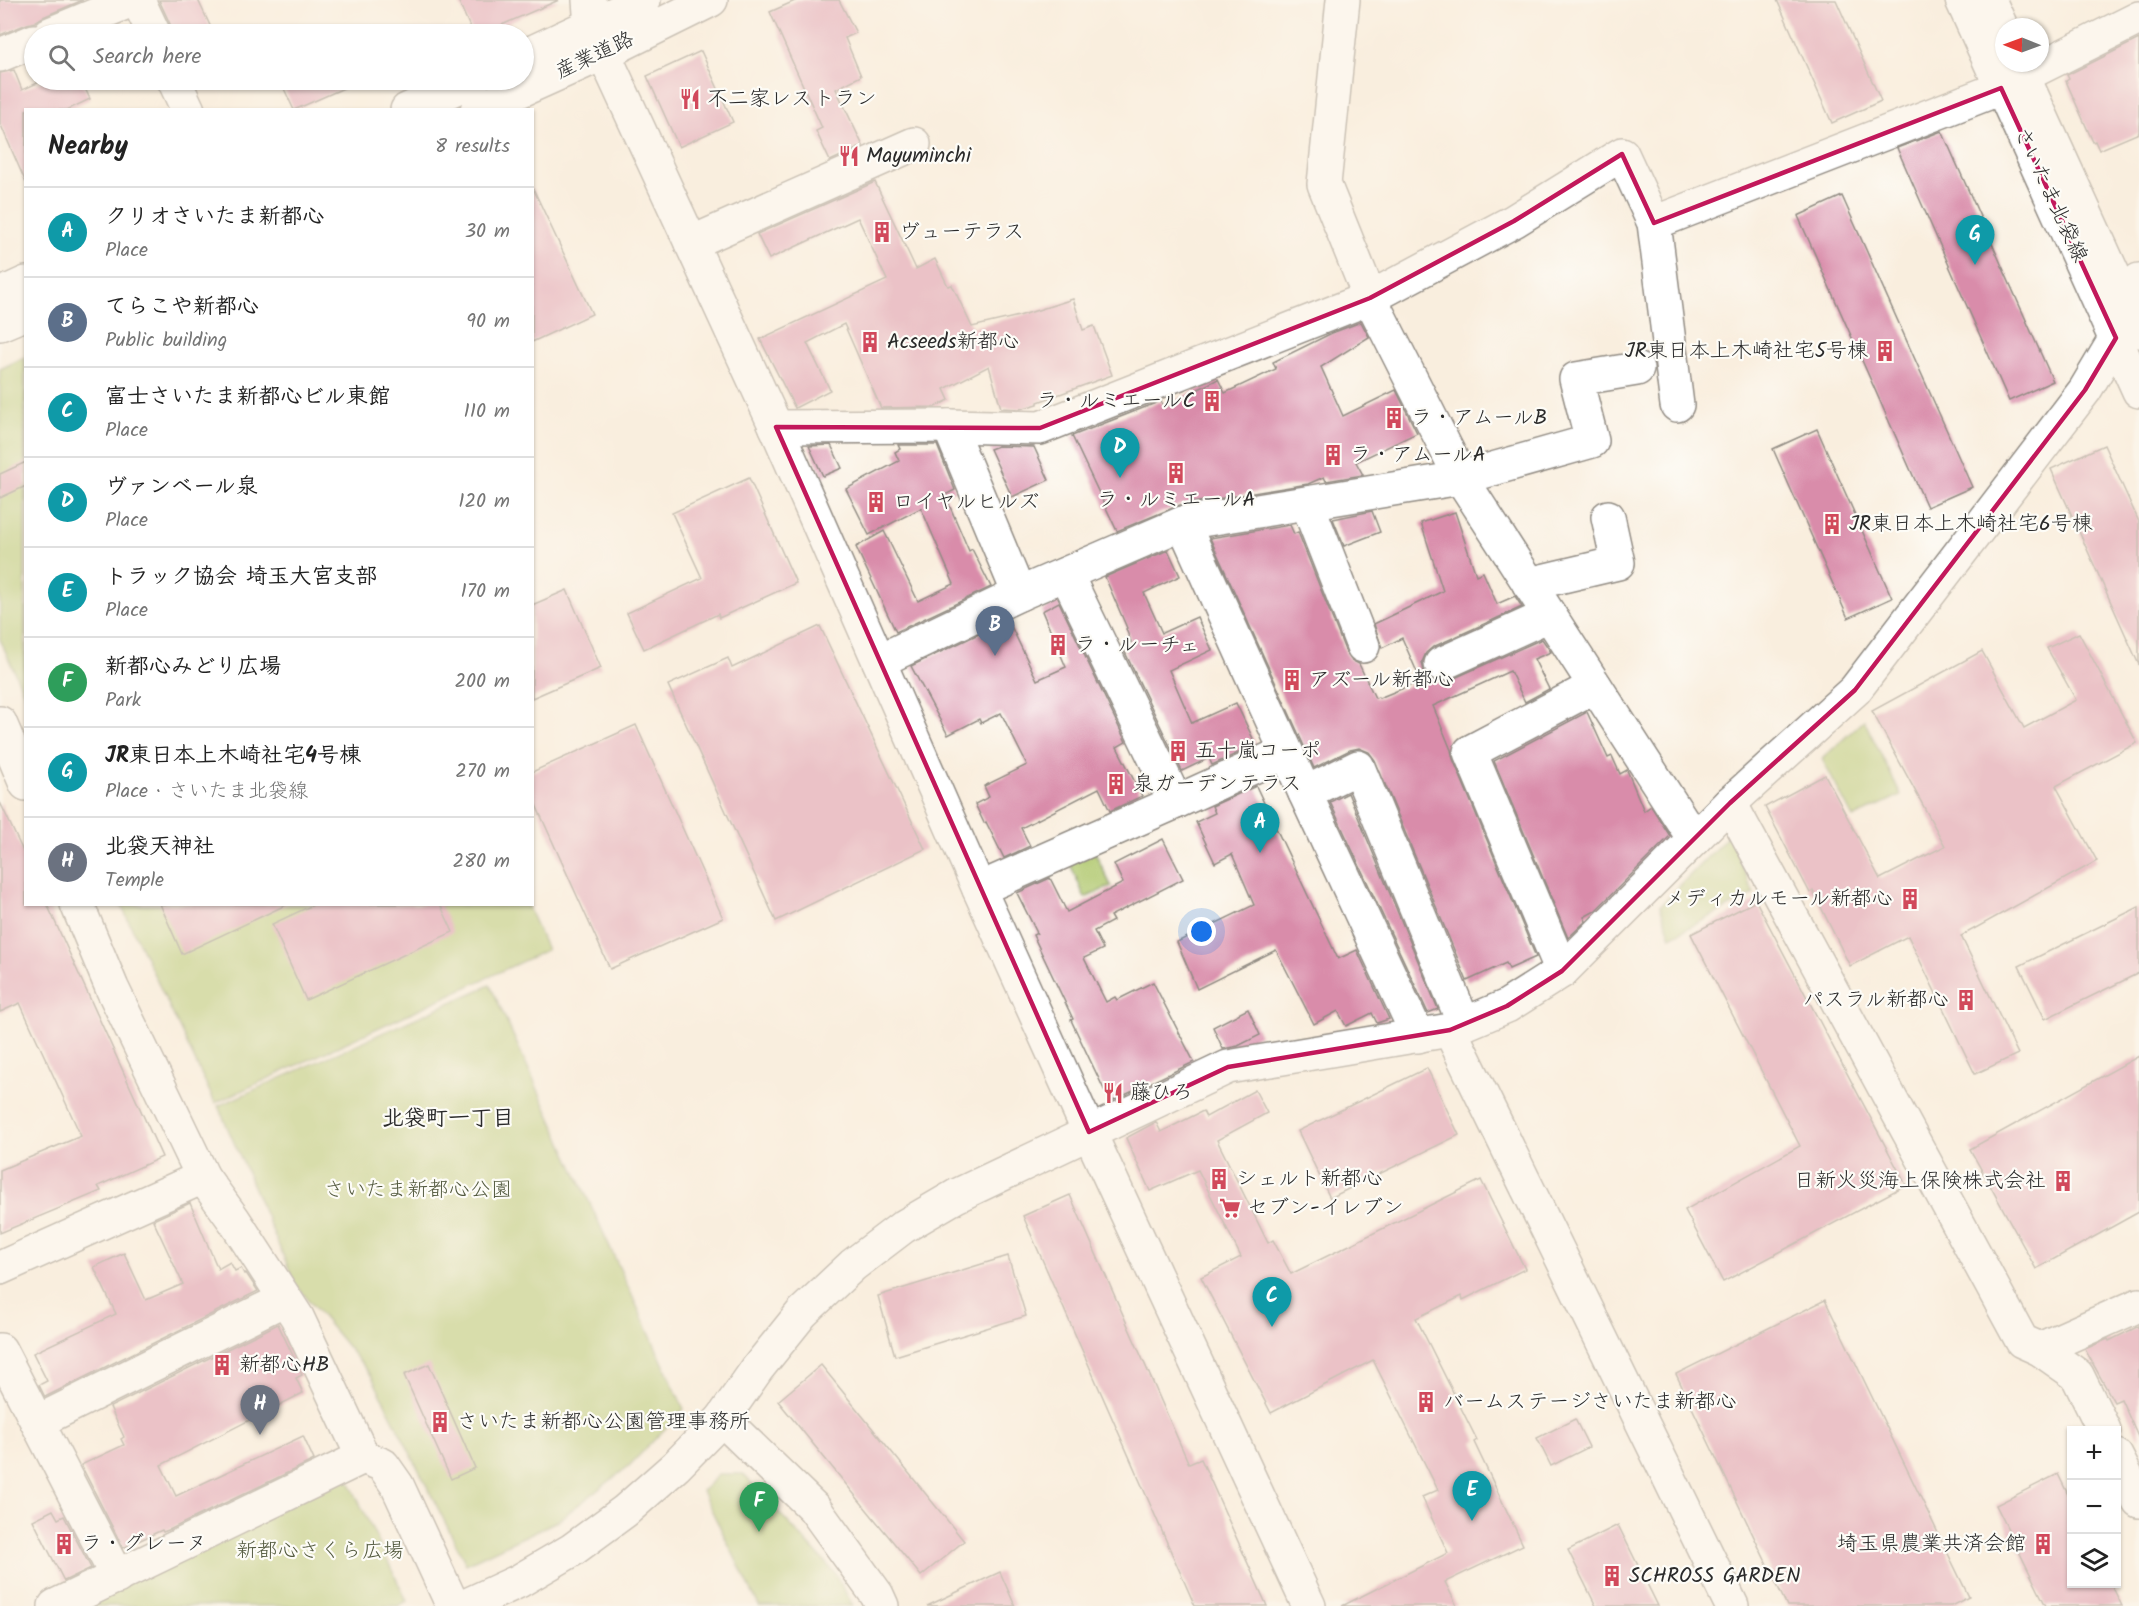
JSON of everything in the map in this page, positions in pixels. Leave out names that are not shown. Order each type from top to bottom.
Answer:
[{"type":"street","points":[[74,24],[132,0]]},
{"type":"street","points":[[138,0],[149,24]]},
{"type":"street","name":"産業道路","points":[[534,52],[595,26],[644,0]]},
{"type":"street","name":"産業道路","points":[[534,69],[595,26],[711,0]]},
{"type":"street","points":[[1343,0],[1324,184],[1370,298],[1461,478],[1694,839]]},
{"type":"street","name":"さいたま北袋線","points":[[1962,0],[2014,76],[2131,314],[2139,391]]},
{"type":"street","points":[[1989,0],[1997,18]]},
{"type":"street","points":[[1654,223],[2014,76],[2139,18]]},
{"type":"street","points":[[595,26],[776,427],[979,889],[1309,1606]]},
{"type":"street","points":[[0,55],[24,45]]},
{"type":"street","points":[[179,90],[187,108]]},
{"type":"street","points":[[411,108],[451,90]]},
{"type":"street","name":"産業道路","points":[[480,108],[505,90]]},
{"type":"street","points":[[691,243],[914,144]]},
{"type":"street","points":[[776,427],[1040,428],[1370,298],[1514,221],[1622,154],[1654,223],[1677,405]]},
{"type":"street","points":[[0,295],[24,284]]},
{"type":"street","points":[[0,324],[24,314]]},
{"type":"street","points":[[465,1606],[519,1581],[572,1550],[625,1511],[676,1466],[722,1419],[757,1369],[802,1313],[853,1265],[903,1227],[956,1197],[1228,1067],[1418,1036],[1457,1027],[1507,1006],[1562,971],[1730,803],[1855,690],[2085,390],[2131,314]]},
{"type":"street","points":[[879,661],[1019,594],[1183,523],[1461,478],[1592,441],[1576,378],[1637,369]]},
{"type":"street","points":[[949,426],[1019,594]]},
{"type":"street","points":[[1307,503],[1362,646]]},
{"type":"street","points":[[1529,584],[1618,563],[1608,517]]},
{"type":"street","points":[[1183,523],[1418,1036]]},
{"type":"street","points":[[1066,574],[1176,802]]},
{"type":"street","points":[[1441,664],[1549,615]]},
{"type":"street","points":[[1562,971],[1470,752],[1595,686]]},
{"type":"street","points":[[0,723],[24,779]]},
{"type":"street","points":[[979,889],[1286,752]]},
{"type":"street","points":[[1305,793],[1358,767],[1457,1027],[1732,1606]]},
{"type":"street","points":[[1730,803],[2022,1341],[2040,1349],[2077,1375],[2102,1426]]},
{"type":"street","points":[[77,906],[112,988],[203,1177],[297,1317],[363,1457],[383,1465],[397,1485],[453,1606]]},
{"type":"street","points":[[0,1268],[203,1177]]},
{"type":"street","points":[[37,1422],[285,1299]]},
{"type":"street","points":[[2040,1349],[2139,1305]]},
{"type":"street","points":[[0,1350],[117,1577]]},
{"type":"street","points":[[722,1419],[814,1508],[877,1595],[882,1606]]},
{"type":"street","points":[[55,1606],[363,1457]]},
{"type":"highlighted area","points":[[2001,88],[2116,338],[2085,390],[1855,690],[1730,803],[1562,971],[1507,1006],[1450,1030],[1228,1067],[1089,1132],[776,427],[1040,428],[1370,298],[1514,221],[1622,154],[1654,223]]},
{"type":"green space","points":[[24,357],[24,694],[0,639],[0,369]]},
{"type":"green space","points":[[1864,720],[1901,795],[1853,818],[1822,759]]},
{"type":"green space","points":[[1729,835],[1754,894],[1671,937],[1660,906]]},
{"type":"green space","points":[[1093,848],[1111,886],[1085,898],[1068,859]]},
{"type":"green space","points":[[121,906],[527,906],[547,950],[215,1103]]},
{"type":"green space","name":"さいたま新都心公園","points":[[490,985],[684,1409],[629,1466],[557,1521],[466,1564],[371,1375],[296,1285],[218,1106]]},
{"type":"green space","points":[[719,1474],[743,1474],[834,1572],[853,1606],[759,1606],[702,1491]]},
{"type":"green space","name":"新都心さくら広場","points":[[347,1477],[407,1601],[398,1606],[78,1606]]},
{"type":"building","points":[[0,0],[83,0],[35,22],[24,24],[0,35]]},
{"type":"building","points":[[159,0],[198,0],[209,24],[170,24]]},
{"type":"building","points":[[458,0],[559,0],[504,24],[469,24]]},
{"type":"building","points":[[797,0],[839,0],[856,33],[845,38],[861,76],[836,89],[863,146],[830,161],[816,131],[822,128],[770,12]]},
{"type":"building","points":[[1777,0],[1836,0],[1881,101],[1832,123]]},
{"type":"building","points":[[2139,39],[2139,133],[2099,150],[2095,141],[2093,142],[2066,81],[2069,79],[2067,75]]},
{"type":"building","name":"不二家レストラン","points":[[701,51],[733,122],[679,147],[647,76]]},
{"type":"building","points":[[14,70],[22,90],[86,90],[90,99],[71,108],[24,108],[24,178],[0,123],[0,73]]},
{"type":"building","points":[[285,90],[339,90],[299,108],[293,108]]},
{"type":"building","points":[[1942,131],[2053,381],[2009,401],[1897,148]]},
{"type":"building","points":[[875,182],[916,269],[935,259],[948,286],[952,285],[972,327],[1019,316],[1073,299],[1083,330],[1094,326],[1112,375],[1038,402],[1038,404],[1020,409],[1001,408],[989,366],[944,389],[949,400],[935,407],[881,408],[844,324],[807,343],[830,390],[795,408],[760,339],[887,280],[858,218],[769,259],[757,234]]},
{"type":"building","points":[[534,190],[592,314],[534,341]]},
{"type":"building","name":"JR東日本上木崎社宅5号棟","points":[[1842,196],[1972,487],[1927,507],[1798,216]]},
{"type":"building","points":[[1361,322],[1369,337],[1321,367],[1343,416],[1396,390],[1417,433],[1356,462],[1363,475],[1326,481],[1324,477],[1308,484],[1180,505],[1117,531],[1072,436],[1161,401],[1164,407],[1218,379],[1225,393],[1276,369],[1273,362],[1332,333]]},
{"type":"building","name":"JR東日本上木崎社宅6号棟","points":[[1817,429],[1892,598],[1848,618],[1773,449]]},
{"type":"building","points":[[831,445],[842,468],[823,476],[809,446]]},
{"type":"building","points":[[898,445],[937,445],[955,490],[945,495],[969,551],[972,549],[991,587],[896,632],[856,547],[884,531],[918,601],[954,584],[921,508],[869,535],[846,489],[899,461],[895,452],[900,449]]},
{"type":"building","points":[[2104,445],[2139,522],[2139,665],[2051,469]]},
{"type":"building","points":[[998,446],[1034,447],[1049,480],[1012,497],[990,449]]},
{"type":"building","points":[[24,463],[24,487],[0,498],[0,474]]},
{"type":"building","points":[[749,478],[796,583],[719,618],[718,614],[644,649],[627,613],[702,578],[672,513]]},
{"type":"building","points":[[1372,511],[1380,532],[1344,546],[1333,519]]},
{"type":"building","points":[[1455,512],[1476,575],[1483,572],[1497,604],[1515,596],[1522,607],[1433,647],[1426,653],[1422,662],[1424,672],[1431,680],[1439,683],[1448,681],[1542,639],[1551,652],[1534,659],[1549,689],[1525,702],[1510,671],[1433,706],[1536,957],[1509,969],[1506,963],[1467,981],[1375,760],[1369,752],[1359,748],[1350,750],[1314,768],[1210,538],[1290,525],[1294,534],[1298,532],[1346,653],[1351,660],[1359,664],[1375,698],[1379,698],[1421,681],[1402,638],[1382,648],[1374,624],[1443,591],[1421,523]]},
{"type":"building","points":[[1168,550],[1180,576],[1144,593],[1162,633],[1197,617],[1212,650],[1169,670],[1192,723],[1236,703],[1256,745],[1212,765],[1209,758],[1182,771],[1122,646],[1131,642],[1105,577]]},
{"type":"building","points":[[567,590],[601,668],[534,697],[534,604]]},
{"type":"building","points":[[1059,602],[1126,742],[1117,747],[1142,796],[1110,811],[1099,788],[1021,828],[1030,846],[1004,858],[975,804],[989,797],[984,786],[1027,765],[1001,713],[981,723],[979,719],[948,735],[911,666],[1008,620],[1037,680],[1066,667],[1042,611]]},
{"type":"building","points":[[820,626],[925,849],[776,921],[668,685],[728,658],[732,668]]},
{"type":"building","points":[[2079,633],[2137,743],[2056,786],[2097,861],[1961,936],[2018,1054],[1975,1074],[1908,936],[1850,966],[1813,891],[1810,893],[1765,807],[1825,775],[1880,879],[1945,846],[1872,711],[1982,651],[2024,728],[2076,700],[2047,648]]},
{"type":"building","points":[[1587,712],[1608,758],[1612,756],[1620,774],[1627,770],[1644,811],[1651,806],[1670,836],[1595,911],[1584,917],[1586,921],[1568,938],[1494,761]]},
{"type":"building","points":[[636,725],[723,918],[610,969],[534,800],[534,771]]},
{"type":"building","points":[[1256,786],[1338,959],[1357,950],[1389,1019],[1377,1023],[1372,1013],[1346,1026],[1338,1011],[1314,1024],[1276,950],[1197,989],[1177,942],[1254,905],[1232,854],[1215,863],[1196,822],[1215,813],[1212,806]]},
{"type":"building","points":[[1348,793],[1438,1009],[1428,1013],[1330,802]]},
{"type":"building","points":[[0,802],[24,854],[24,906],[48,906],[162,1157],[98,1186],[101,1191],[0,1233],[0,1170],[81,1136],[20,1003],[0,1012]]},
{"type":"building","points":[[1163,839],[1183,879],[1110,916],[1113,921],[1094,931],[1103,949],[1084,958],[1106,1002],[1115,997],[1117,1000],[1153,982],[1194,1062],[1110,1102],[1033,935],[1037,933],[1017,893],[1050,878],[1067,912],[1123,883],[1114,864]]},
{"type":"building","points":[[1756,901],[1906,1185],[1723,1282],[1685,1210],[1800,1146],[1691,934]]},
{"type":"building","points":[[161,906],[284,906],[182,954]]},
{"type":"building","points":[[311,906],[441,906],[453,932],[306,1000],[272,924]]},
{"type":"building","points":[[2139,907],[2139,973],[2045,1019],[2019,966]]},
{"type":"building","points":[[1248,1009],[1260,1035],[1238,1046],[1223,1049],[1213,1027]]},
{"type":"building","name":"日新火災海上保険株式会社","points":[[2139,1056],[2139,1212],[2036,1269],[1970,1149]]},
{"type":"building","points":[[1427,1068],[1459,1135],[1330,1198],[1298,1131]]},
{"type":"building","points":[[1255,1090],[1267,1113],[1217,1140],[1268,1243],[1273,1240],[1291,1274],[1481,1180],[1525,1269],[1463,1300],[1462,1296],[1416,1318],[1477,1440],[1474,1442],[1523,1545],[1445,1582],[1457,1606],[1342,1606],[1448,1553],[1422,1497],[1438,1490],[1373,1360],[1271,1413],[1201,1277],[1241,1257],[1198,1170],[1150,1191],[1126,1138],[1156,1122],[1161,1132],[1203,1111],[1206,1117]]},
{"type":"building","points":[[1070,1195],[1189,1464],[1201,1459],[1267,1606],[1195,1606],[1023,1216]]},
{"type":"building","points":[[190,1203],[218,1269],[230,1262],[235,1271],[241,1268],[258,1291],[45,1397],[39,1385],[47,1381],[33,1353],[116,1314],[94,1267],[124,1253],[146,1300],[183,1284],[153,1220]]},
{"type":"building","points":[[1008,1256],[1026,1316],[895,1356],[878,1296]]},
{"type":"building","points":[[1825,1300],[1969,1597],[1951,1606],[1787,1606],[1676,1374]]},
{"type":"building","points":[[278,1324],[302,1375],[296,1378],[303,1393],[161,1465],[176,1496],[303,1436],[314,1460],[171,1529],[163,1532],[162,1530],[123,1548],[81,1465],[124,1445],[121,1439],[124,1437],[110,1407]]},
{"type":"building","points":[[2139,1326],[2139,1439],[2121,1399],[2114,1402],[2085,1349],[2108,1339],[2109,1341]]},
{"type":"building","name":"さいたま新都心公園管理事務所","points":[[429,1364],[475,1468],[451,1479],[404,1375]]},
{"type":"building","points":[[821,1365],[964,1541],[921,1576],[778,1401]]},
{"type":"building","points":[[1575,1419],[1589,1447],[1551,1466],[1537,1438]]},
{"type":"building","name":"埼玉県農業共済会館","points":[[2058,1474],[2067,1493],[2067,1588],[2113,1588],[2122,1606],[2046,1606],[1996,1505]]},
{"type":"building","name":"ラ・グレーヌ","points":[[53,1510],[58,1519],[64,1516],[91,1568],[64,1581],[33,1520]]},
{"type":"building","name":"SCHROSS GARDEN","points":[[1618,1525],[1658,1606],[1596,1606],[1568,1550]]},
{"type":"building","points":[[1000,1572],[1015,1606],[927,1606]]},
{"type":"place","name":"不二家レストラン","points":[[690,99]]},
{"type":"place","name":"Mayuminchi","points":[[849,156]]},
{"type":"place","name":"ヴューテラス","points":[[882,232]]},
{"type":"place","name":"JR東日本上木崎社宅4号棟","points":[[1975,265]]},
{"type":"place","name":"Acseeds新都心","points":[[870,342]]},
{"type":"place","name":"JR東日本上木崎社宅5号棟","points":[[1885,351]]},
{"type":"place","name":"ラ・ルミエールC","points":[[1212,401]]},
{"type":"place","name":"ラ・アムールB","points":[[1394,418]]},
{"type":"place","name":"ラ・アムールA","points":[[1333,455]]},
{"type":"place","name":"ラ・ルミエールA","points":[[1176,473]]},
{"type":"place","name":"ヴァンベール泉","points":[[1120,478]]},
{"type":"place","name":"ロイヤルヒルズ","points":[[876,502]]},
{"type":"place","name":"JR東日本上木崎社宅6号棟","points":[[1832,524]]},
{"type":"place","name":"ラ・ルーチェ","points":[[1058,645]]},
{"type":"place","name":"てらこや新都心","points":[[995,656]]},
{"type":"place","name":"アズール新都心","points":[[1292,680]]},
{"type":"place","name":"五十嵐コーポ","points":[[1178,751]]},
{"type":"place","name":"泉ガーデンテラス","points":[[1116,784]]},
{"type":"place","name":"クリオさいたま新都心","points":[[1260,853]]},
{"type":"place","name":"メディカルモール新都心","points":[[1910,899]]},
{"type":"place","name":"パスラル新都心","points":[[1966,1000]]},
{"type":"place","name":"藤ひろ","points":[[1113,1093]]},
{"type":"place","name":"シェルト新都心","points":[[1219,1179]]},
{"type":"place","name":"日新火災海上保険株式会社","points":[[2063,1181]]},
{"type":"place","name":"セブン-イレブン","points":[[1230,1208]]},
{"type":"place","name":"富士さいたま新都心ビル東館","points":[[1272,1327]]},
{"type":"place","name":"新都心HB","points":[[222,1365]]},
{"type":"place","name":"バームステージさいたま新都心","points":[[1426,1402]]},
{"type":"place","name":"さいたま新都心公園管理事務所","points":[[440,1422]]},
{"type":"place","name":"北袋天神社","points":[[260,1435]]},
{"type":"place","name":"トラック協会 埼玉大宮支部","points":[[1472,1521]]},
{"type":"place","name":"新都心みどり広場","points":[[759,1532]]},
{"type":"place","name":"ラ・グレーヌ","points":[[64,1544]]},
{"type":"place","name":"埼玉県農業共済会館","points":[[2043,1544]]},
{"type":"place","name":"SCHROSS GARDEN","points":[[1612,1576]]},
{"type":"district","name":"北袋町一丁目","points":[[448,1119]]}]
